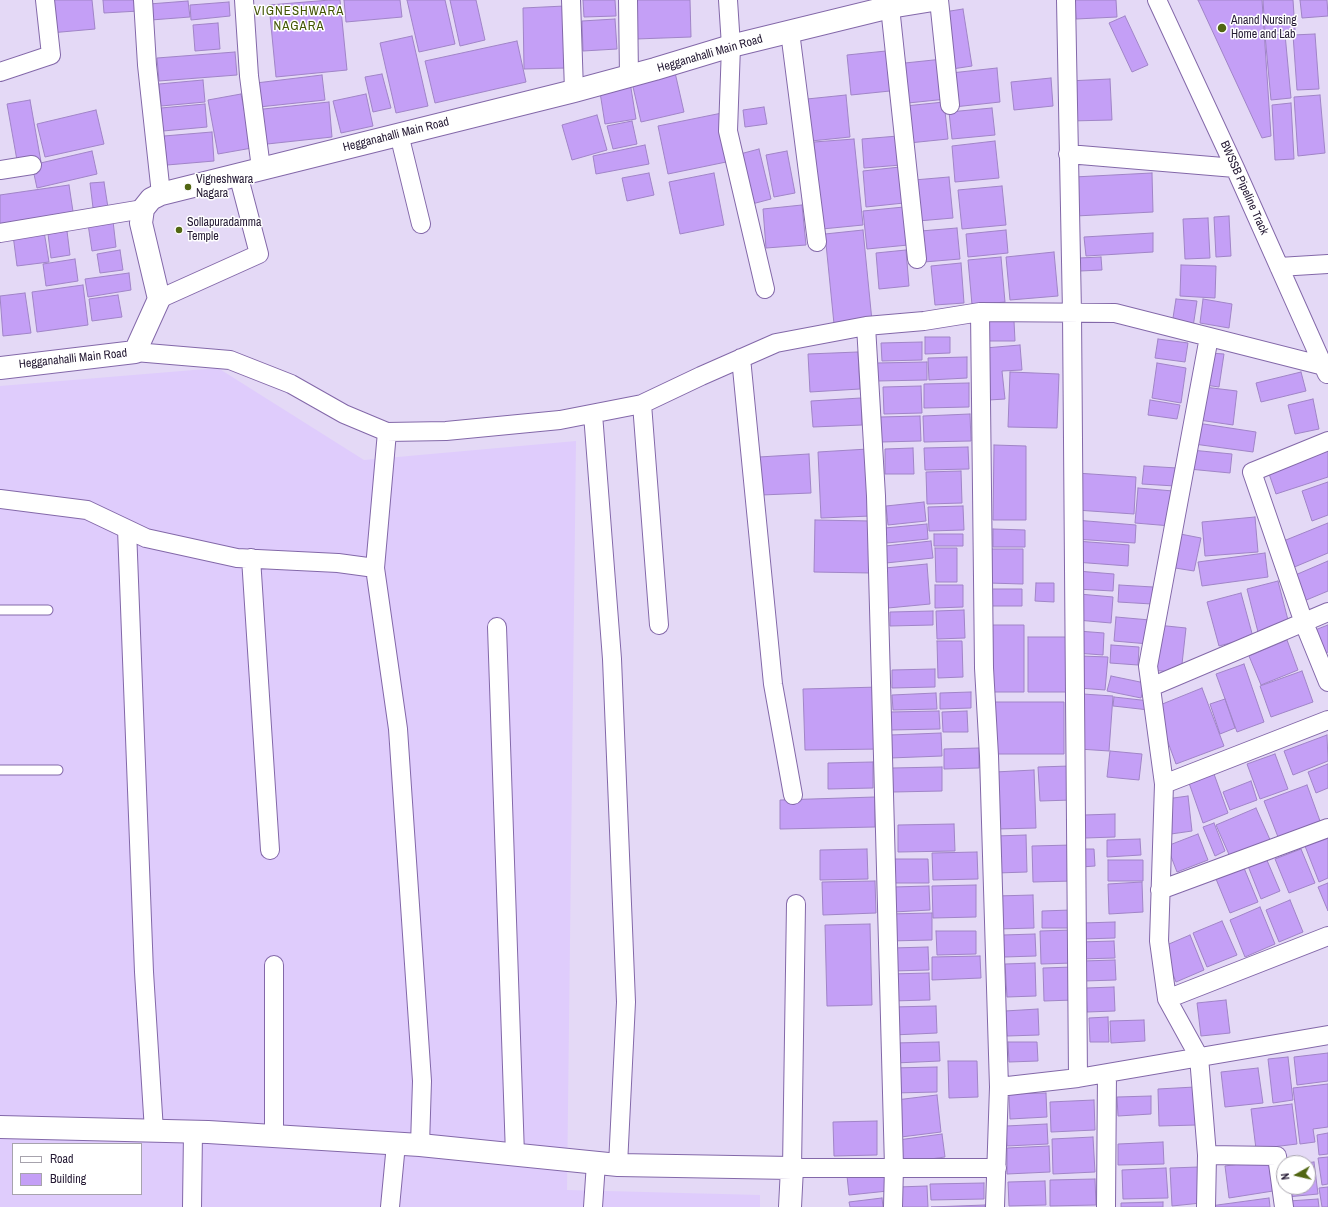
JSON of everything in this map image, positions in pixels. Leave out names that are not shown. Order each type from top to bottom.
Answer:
[{"type":"main road","name":"Hegganahalli Main Road","points":[[143,210],[151,199],[161,194],[574,91],[731,46],[890,7],[933,0]]},
{"type":"main road","points":[[143,210],[141,223],[159,299]]},
{"type":"main road","name":"Hegganahalli Main Road","points":[[0,368],[135,352],[159,299]]},
{"type":"main road","points":[[0,1127],[194,1132],[274,1136],[420,1145],[618,1165],[792,1168],[790,1207]]},
{"type":"street","points":[[0,72],[51,55],[45,0]]},
{"type":"street","points":[[143,0],[147,65],[161,194]]},
{"type":"street","points":[[244,0],[249,76],[261,168]]},
{"type":"street","points":[[571,0],[574,91]]},
{"type":"street","points":[[628,0],[629,76]]},
{"type":"street","points":[[728,0],[731,46],[728,131],[765,289]]},
{"type":"street","points":[[939,0],[950,106]]},
{"type":"street","points":[[1066,0],[1072,313],[1078,1078]]},
{"type":"street","name":"BWSSB Pipeline Track","points":[[1157,0],[1326,370]]},
{"type":"street","points":[[890,7],[917,259]]},
{"type":"street","points":[[790,32],[817,242]]},
{"type":"street","points":[[399,134],[421,224]]},
{"type":"street","points":[[1068,154],[1235,168]]},
{"type":"street","points":[[0,170],[32,165]]},
{"type":"street","points":[[159,299],[259,254],[238,174]]},
{"type":"street","points":[[0,233],[143,210]]},
{"type":"street","points":[[1279,267],[1328,264]]},
{"type":"street","points":[[980,312],[984,668],[989,756],[999,1087],[995,1207]]},
{"type":"street","points":[[135,352],[230,360],[291,384],[344,414],[387,432],[446,431],[560,420],[593,414],[642,404],[776,343],[866,326],[924,321],[980,312],[1115,313],[1209,337],[1326,370]]},
{"type":"street","points":[[866,326],[877,504],[894,1167],[893,1207]]},
{"type":"street","points":[[1206,1207],[1207,1155],[1199,1057],[1167,999],[1159,942],[1164,784],[1148,666],[1209,337]]},
{"type":"street","points":[[741,358],[773,684],[793,796]]},
{"type":"street","points":[[642,404],[659,625]]},
{"type":"street","points":[[593,414],[612,659],[626,1002],[618,1165]]},
{"type":"street","points":[[387,432],[375,568],[398,729],[422,1081],[420,1145]]},
{"type":"street","points":[[1328,441],[1252,472],[1304,623],[1328,682]]},
{"type":"street","points":[[0,499],[88,510],[146,538],[237,558],[338,563],[375,568]]},
{"type":"street","points":[[127,529],[144,972],[154,1131]]},
{"type":"street","points":[[251,558],[270,850]]},
{"type":"street","points":[[1151,687],[1328,612]]},
{"type":"street","points":[[497,628],[515,1155]]},
{"type":"street","points":[[1164,784],[1328,720]]},
{"type":"street","points":[[1160,890],[1328,828]]},
{"type":"street","points":[[796,904],[792,1168],[997,1168]]},
{"type":"street","points":[[1167,999],[1328,936]]},
{"type":"street","points":[[274,965],[274,1136]]},
{"type":"street","points":[[999,1087],[1078,1078],[1328,1035]]},
{"type":"street","points":[[1106,1207],[1107,1073]]},
{"type":"street","points":[[192,1207],[194,1132]]},
{"type":"street","points":[[390,1207],[396,1144]]},
{"type":"street","points":[[1207,1155],[1277,1156],[1284,1207]]},
{"type":"street","points":[[593,1207],[596,1163]]},
{"type":"lane","points":[[0,610],[48,610]]},
{"type":"lane","points":[[0,770],[58,770]]},
{"type":"shaded area","points":[[218,368],[364,460],[576,441],[567,1190],[760,1195],[760,1207],[0,1207],[0,386]]},
{"type":"building","points":[[47,0],[92,0],[95,29],[50,33]]},
{"type":"building","points":[[103,0],[138,0],[139,11],[104,13]]},
{"type":"building","points":[[340,0],[347,70],[276,77],[269,5]]},
{"type":"building","points":[[344,0],[400,0],[402,17],[346,22]]},
{"type":"building","points":[[407,0],[445,0],[455,44],[419,52]]},
{"type":"building","points":[[450,0],[476,0],[485,40],[460,46]]},
{"type":"building","points":[[583,0],[615,0],[616,16],[584,17]]},
{"type":"building","points":[[635,0],[690,0],[691,37],[636,39]]},
{"type":"building","points":[[1075,0],[1116,0],[1117,17],[1076,19]]},
{"type":"building","points":[[1198,0],[1262,0],[1271,136],[1262,138]]},
{"type":"building","points":[[1263,0],[1293,0],[1295,30],[1265,32]]},
{"type":"building","points":[[1300,0],[1327,0],[1328,16],[1302,18]]},
{"type":"building","points":[[188,1],[190,17],[151,20],[149,4]]},
{"type":"building","points":[[229,2],[230,16],[191,20],[190,5]]},
{"type":"building","points":[[565,6],[567,68],[524,69],[523,8]]},
{"type":"building","points":[[963,9],[972,66],[952,69],[944,12]]},
{"type":"building","points":[[1125,16],[1148,65],[1132,72],[1109,23]]},
{"type":"building","points":[[615,19],[617,49],[583,51],[582,21]]},
{"type":"building","points":[[218,23],[220,49],[195,51],[193,25]]},
{"type":"building","points":[[1285,34],[1291,98],[1271,100],[1265,35]]},
{"type":"building","points":[[1315,34],[1319,89],[1297,90],[1293,35]]},
{"type":"building","points":[[412,36],[428,106],[396,113],[380,43]]},
{"type":"building","points":[[517,41],[526,82],[435,103],[425,61]]},
{"type":"building","points":[[886,51],[890,91],[851,95],[847,55]]},
{"type":"building","points":[[235,52],[237,75],[159,81],[157,58]]},
{"type":"building","points":[[943,59],[947,99],[908,103],[905,63]]},
{"type":"building","points":[[674,68],[684,112],[641,122],[631,78]]},
{"type":"building","points":[[997,68],[1000,102],[954,107],[951,73]]},
{"type":"building","points":[[382,74],[391,108],[373,112],[365,77]]},
{"type":"building","points":[[322,75],[325,100],[259,107],[256,83]]},
{"type":"building","points":[[1051,78],[1053,106],[1014,110],[1011,82]]},
{"type":"building","points":[[1110,79],[1112,120],[1070,121],[1068,81]]},
{"type":"building","points":[[203,80],[205,102],[161,106],[159,84]]},
{"type":"building","points":[[630,82],[636,119],[605,124],[599,86]]},
{"type":"building","points":[[241,94],[252,148],[218,154],[208,100]]},
{"type":"building","points":[[366,94],[373,126],[341,133],[333,101]]},
{"type":"building","points":[[846,95],[850,137],[811,141],[807,99]]},
{"type":"building","points":[[1320,95],[1325,153],[1298,156],[1294,97]]},
{"type":"building","points":[[30,100],[41,162],[18,166],[7,104]]},
{"type":"building","points":[[329,102],[332,137],[258,145],[254,110]]},
{"type":"building","points":[[944,102],[948,139],[909,143],[905,106]]},
{"type":"building","points":[[1291,103],[1294,159],[1275,160],[1272,105]]},
{"type":"building","points":[[205,104],[207,127],[163,131],[161,108]]},
{"type":"building","points":[[764,107],[767,124],[745,127],[743,110]]},
{"type":"building","points":[[992,108],[995,135],[952,139],[949,112]]},
{"type":"building","points":[[96,110],[104,144],[45,157],[37,124]]},
{"type":"building","points":[[722,113],[731,161],[668,174],[658,126]]},
{"type":"building","points":[[597,115],[607,150],[572,160],[562,125]]},
{"type":"building","points":[[632,121],[637,144],[613,149],[607,126]]},
{"type":"building","points":[[212,132],[214,161],[167,165],[164,136]]},
{"type":"building","points":[[898,136],[901,165],[864,168],[862,139]]},
{"type":"building","points":[[854,139],[863,225],[822,229],[814,142]]},
{"type":"building","points":[[995,141],[999,178],[955,182],[952,146]]},
{"type":"building","points":[[645,145],[649,164],[596,174],[593,156]]},
{"type":"building","points":[[759,149],[771,199],[752,204],[740,154]]},
{"type":"building","points":[[92,151],[97,174],[37,188],[32,165]]},
{"type":"building","points":[[787,151],[795,193],[774,197],[766,155]]},
{"type":"building","points":[[900,167],[904,203],[866,207],[863,171]]},
{"type":"building","points":[[649,173],[654,195],[627,201],[622,178]]},
{"type":"building","points":[[714,173],[724,225],[680,234],[669,182]]},
{"type":"building","points":[[1152,173],[1153,212],[1076,216],[1074,177]]},
{"type":"building","points":[[949,177],[953,218],[918,221],[914,180]]},
{"type":"building","points":[[104,182],[109,214],[94,216],[90,183]]},
{"type":"building","points":[[69,185],[74,218],[0,228],[0,195]]},
{"type":"building","points":[[1002,186],[1006,225],[962,229],[958,190]]},
{"type":"building","points":[[802,205],[806,245],[766,248],[763,209]]},
{"type":"building","points":[[904,207],[908,245],[867,249],[863,211]]},
{"type":"building","points":[[1229,216],[1231,256],[1216,257],[1214,217]]},
{"type":"building","points":[[1208,218],[1210,258],[1185,259],[1183,219]]},
{"type":"building","points":[[113,221],[116,247],[92,251],[88,224]]},
{"type":"building","points":[[957,228],[960,259],[924,262],[921,231]]},
{"type":"building","points":[[863,230],[872,321],[834,324],[825,234]]},
{"type":"building","points":[[1006,230],[1008,253],[968,257],[966,234]]},
{"type":"building","points":[[44,231],[49,262],[17,266],[13,235]]},
{"type":"building","points":[[67,231],[70,255],[51,258],[48,234]]},
{"type":"building","points":[[1153,233],[1153,252],[1086,256],[1084,237]]},
{"type":"building","points":[[120,250],[123,270],[100,273],[97,254]]},
{"type":"building","points":[[906,250],[909,286],[879,289],[876,253]]},
{"type":"building","points":[[1054,252],[1058,296],[1010,300],[1006,257]]},
{"type":"building","points":[[1001,257],[1005,302],[972,305],[968,260]]},
{"type":"building","points":[[1101,257],[1102,270],[1080,271],[1079,258]]},
{"type":"building","points":[[75,259],[78,281],[46,286],[43,264]]},
{"type":"building","points":[[961,263],[964,303],[935,305],[931,266]]},
{"type":"building","points":[[1181,265],[1216,266],[1215,298],[1180,296]]},
{"type":"building","points":[[129,273],[131,290],[88,297],[85,279]]},
{"type":"building","points":[[83,285],[88,325],[37,332],[32,292]]},
{"type":"building","points":[[25,293],[31,333],[3,336],[0,296]]},
{"type":"building","points":[[118,295],[122,317],[92,321],[89,299]]},
{"type":"building","points":[[1176,299],[1197,301],[1193,327],[1172,324]]},
{"type":"building","points":[[1203,299],[1232,304],[1229,328],[1200,323]]},
{"type":"building","points":[[986,321],[1014,321],[1015,341],[987,341]]},
{"type":"building","points":[[925,337],[950,337],[950,353],[925,354]]},
{"type":"building","points":[[1158,339],[1188,343],[1185,362],[1155,358]]},
{"type":"building","points":[[922,342],[922,360],[882,361],[881,343]]},
{"type":"building","points":[[1020,345],[1022,370],[1002,371],[1005,399],[989,400],[985,348]]},
{"type":"building","points":[[858,352],[860,389],[810,392],[808,354]]},
{"type":"building","points":[[1210,353],[1224,354],[1219,387],[1205,385]]},
{"type":"building","points":[[967,357],[967,378],[929,380],[928,358]]},
{"type":"building","points":[[927,362],[927,380],[877,381],[877,363]]},
{"type":"building","points":[[1157,363],[1186,368],[1181,403],[1152,398]]},
{"type":"building","points":[[1010,372],[1059,374],[1057,428],[1008,427]]},
{"type":"building","points":[[1301,372],[1306,391],[1261,402],[1256,383]]},
{"type":"building","points":[[969,383],[969,407],[924,408],[924,384]]},
{"type":"building","points":[[921,386],[922,413],[884,414],[883,387]]},
{"type":"building","points":[[1204,387],[1237,391],[1233,425],[1199,420]]},
{"type":"building","points":[[861,398],[862,425],[813,427],[811,401]]},
{"type":"building","points":[[1313,399],[1319,429],[1295,434],[1288,405]]},
{"type":"building","points":[[1150,400],[1180,405],[1177,419],[1148,415]]},
{"type":"building","points":[[970,414],[971,441],[924,442],[923,416]]},
{"type":"building","points":[[920,416],[921,441],[881,442],[880,417]]},
{"type":"building","points":[[1197,423],[1256,432],[1253,452],[1194,444]]},
{"type":"building","points":[[994,445],[1026,446],[1026,520],[993,520]]},
{"type":"building","points":[[968,447],[969,469],[925,470],[924,448]]},
{"type":"building","points":[[1328,447],[1328,477],[1276,494],[1267,468]]},
{"type":"building","points":[[913,448],[914,474],[885,474],[885,449]]},
{"type":"building","points":[[868,449],[871,516],[821,518],[818,452]]},
{"type":"building","points":[[1191,450],[1232,454],[1230,473],[1189,469]]},
{"type":"building","points":[[809,454],[811,493],[761,495],[759,457]]},
{"type":"building","points":[[1144,466],[1177,468],[1175,486],[1142,484]]},
{"type":"building","points":[[961,471],[962,503],[927,504],[926,472]]},
{"type":"building","points":[[1076,473],[1136,477],[1134,514],[1076,510]]},
{"type":"building","points":[[1328,482],[1328,515],[1312,521],[1302,491]]},
{"type":"building","points":[[1138,488],[1173,491],[1171,526],[1135,523]]},
{"type":"building","points":[[924,502],[926,521],[888,525],[886,506]]},
{"type":"building","points":[[963,506],[964,530],[929,531],[928,507]]},
{"type":"building","points":[[1255,517],[1258,552],[1205,556],[1202,522]]},
{"type":"building","points":[[815,520],[871,521],[871,573],[814,572]]},
{"type":"building","points":[[1075,520],[1136,525],[1135,543],[1075,539]]},
{"type":"building","points":[[1328,523],[1328,553],[1292,568],[1281,542]]},
{"type":"building","points":[[927,524],[928,539],[887,543],[885,528]]},
{"type":"building","points":[[993,529],[1025,530],[1025,547],[993,547]]},
{"type":"building","points":[[1175,533],[1201,538],[1194,571],[1169,567]]},
{"type":"building","points":[[934,534],[963,534],[963,546],[934,546]]},
{"type":"building","points":[[931,541],[933,558],[886,563],[885,546]]},
{"type":"building","points":[[1076,541],[1129,545],[1128,566],[1075,562]]},
{"type":"building","points":[[935,548],[957,548],[957,582],[936,582]]},
{"type":"building","points":[[988,549],[1023,549],[1023,584],[988,583]]},
{"type":"building","points":[[1265,553],[1268,577],[1202,586],[1198,562]]},
{"type":"building","points":[[1328,561],[1328,591],[1304,601],[1293,576]]},
{"type":"building","points":[[927,564],[930,604],[888,608],[885,568]]},
{"type":"building","points":[[1077,571],[1114,574],[1113,591],[1076,589]]},
{"type":"building","points":[[1278,581],[1289,624],[1258,632],[1247,589]]},
{"type":"building","points":[[1036,583],[1054,583],[1054,602],[1035,601]]},
{"type":"building","points":[[935,585],[963,585],[963,607],[935,608]]},
{"type":"building","points":[[1119,585],[1153,587],[1152,604],[1118,602]]},
{"type":"building","points":[[988,589],[1022,589],[1022,606],[988,606]]},
{"type":"building","points":[[1241,593],[1253,637],[1219,646],[1207,602]]},
{"type":"building","points":[[1079,594],[1113,597],[1111,623],[1077,620]]},
{"type":"building","points":[[964,610],[965,638],[937,639],[936,611]]},
{"type":"building","points":[[933,611],[933,625],[890,626],[890,612]]},
{"type":"building","points":[[1116,617],[1150,620],[1149,644],[1114,641]]},
{"type":"building","points":[[987,625],[1024,625],[1024,692],[987,692]]},
{"type":"building","points":[[1157,625],[1186,628],[1181,673],[1152,670]]},
{"type":"building","points":[[1328,625],[1328,652],[1324,654],[1315,630]]},
{"type":"building","points":[[1078,631],[1104,633],[1103,655],[1076,653]]},
{"type":"building","points":[[1028,637],[1071,637],[1070,692],[1028,692]]},
{"type":"building","points":[[1287,640],[1298,670],[1261,685],[1249,656]]},
{"type":"building","points":[[937,641],[962,641],[963,677],[938,678]]},
{"type":"building","points":[[1111,645],[1139,647],[1138,665],[1110,663]]},
{"type":"building","points":[[1081,656],[1108,657],[1105,690],[1079,688]]},
{"type":"building","points":[[1244,664],[1264,722],[1237,732],[1216,674]]},
{"type":"building","points":[[935,669],[935,687],[892,688],[892,670]]},
{"type":"building","points":[[1302,671],[1313,702],[1271,717],[1260,686]]},
{"type":"building","points":[[1111,676],[1145,683],[1141,698],[1107,691]]},
{"type":"building","points":[[880,687],[882,749],[805,750],[803,689]]},
{"type":"building","points":[[1202,688],[1224,746],[1176,764],[1155,707]]},
{"type":"building","points":[[971,692],[971,708],[940,709],[940,693]]},
{"type":"building","points":[[936,693],[937,709],[893,710],[892,695]]},
{"type":"building","points":[[1083,694],[1113,696],[1109,751],[1079,749]]},
{"type":"building","points":[[1114,697],[1150,701],[1149,710],[1113,706]]},
{"type":"building","points":[[1225,699],[1235,728],[1220,734],[1210,704]]},
{"type":"building","points":[[993,702],[1064,702],[1064,754],[993,754]]},
{"type":"building","points":[[939,711],[940,729],[891,730],[890,712]]},
{"type":"building","points":[[967,711],[968,732],[943,732],[942,712]]},
{"type":"building","points":[[941,733],[942,756],[890,758],[890,735]]},
{"type":"building","points":[[1327,735],[1328,761],[1293,775],[1284,751]]},
{"type":"building","points":[[979,748],[979,768],[944,769],[944,749]]},
{"type":"building","points":[[1110,751],[1142,754],[1139,780],[1107,777]]},
{"type":"building","points":[[1275,754],[1288,789],[1260,799],[1247,764]]},
{"type":"building","points":[[873,762],[873,788],[828,789],[828,763]]},
{"type":"building","points":[[1328,764],[1328,788],[1316,793],[1308,772]]},
{"type":"building","points":[[1070,766],[1072,800],[1040,801],[1038,767]]},
{"type":"building","points":[[942,767],[942,791],[893,792],[892,768]]},
{"type":"building","points":[[1034,770],[1036,828],[997,829],[995,772]]},
{"type":"building","points":[[1214,774],[1228,813],[1203,823],[1189,783]]},
{"type":"building","points":[[1251,781],[1257,800],[1230,810],[1223,792]]},
{"type":"building","points":[[1307,785],[1320,821],[1278,837],[1264,801]]},
{"type":"building","points":[[1188,796],[1192,831],[1171,834],[1166,799]]},
{"type":"building","points":[[875,797],[875,827],[780,829],[780,800]]},
{"type":"building","points":[[1256,808],[1271,842],[1231,859],[1216,825]]},
{"type":"building","points":[[1115,814],[1115,837],[1085,838],[1084,815]]},
{"type":"building","points":[[1214,823],[1225,851],[1215,856],[1203,827]]},
{"type":"building","points":[[954,824],[955,851],[898,852],[898,825]]},
{"type":"building","points":[[1198,834],[1208,860],[1177,872],[1167,846]]},
{"type":"building","points":[[1026,835],[1027,872],[997,873],[995,836]]},
{"type":"building","points":[[1328,837],[1328,878],[1319,882],[1305,846]]},
{"type":"building","points":[[1140,839],[1141,855],[1107,857],[1107,840]]},
{"type":"building","points":[[1072,845],[1073,881],[1033,882],[1032,846]]},
{"type":"building","points":[[867,849],[868,879],[820,880],[820,850]]},
{"type":"building","points":[[1080,849],[1094,849],[1095,866],[1081,867]]},
{"type":"building","points":[[1301,849],[1315,883],[1289,893],[1275,859]]},
{"type":"building","points":[[977,852],[978,879],[933,880],[932,853]]},
{"type":"building","points":[[1266,858],[1280,891],[1261,899],[1248,866]]},
{"type":"building","points":[[893,859],[928,859],[929,883],[894,883]]},
{"type":"building","points":[[1108,860],[1143,860],[1143,881],[1108,881]]},
{"type":"building","points":[[1244,868],[1258,902],[1230,913],[1216,879]]},
{"type":"building","points":[[875,881],[876,913],[823,915],[822,882]]},
{"type":"building","points":[[1142,882],[1143,912],[1109,914],[1108,884]]},
{"type":"building","points":[[1328,883],[1328,911],[1318,887]]},
{"type":"building","points":[[976,885],[976,917],[933,918],[932,886]]},
{"type":"building","points":[[929,886],[930,910],[894,912],[893,887]]},
{"type":"building","points":[[1033,895],[1034,928],[998,929],[996,896]]},
{"type":"building","points":[[1290,900],[1303,932],[1279,942],[1266,910]]},
{"type":"building","points":[[1260,907],[1275,944],[1245,957],[1230,920]]},
{"type":"building","points":[[1071,910],[1072,928],[1042,928],[1042,911]]},
{"type":"building","points":[[932,913],[932,940],[889,941],[888,914]]},
{"type":"building","points":[[1222,921],[1237,955],[1207,967],[1193,933]]},
{"type":"building","points":[[1115,922],[1115,938],[1083,939],[1083,923]]},
{"type":"building","points":[[870,924],[872,1005],[827,1006],[825,925]]},
{"type":"building","points":[[1072,930],[1073,963],[1041,964],[1040,931]]},
{"type":"building","points":[[936,931],[976,931],[976,954],[937,955]]},
{"type":"building","points":[[1035,934],[1036,956],[1004,957],[1003,935]]},
{"type":"building","points":[[1190,935],[1204,970],[1176,982],[1162,947]]},
{"type":"building","points":[[1114,941],[1115,958],[1080,959],[1079,942]]},
{"type":"building","points":[[928,947],[929,970],[893,971],[892,948]]},
{"type":"building","points":[[980,956],[981,978],[932,980],[932,957]]},
{"type":"building","points":[[1115,960],[1116,980],[1084,981],[1083,961]]},
{"type":"building","points":[[1035,963],[1036,996],[1007,997],[1005,964]]},
{"type":"building","points":[[1073,967],[1074,1000],[1044,1001],[1043,968]]},
{"type":"building","points":[[929,973],[930,1000],[891,1001],[890,974]]},
{"type":"building","points":[[1114,987],[1115,1011],[1087,1012],[1086,988]]},
{"type":"building","points":[[1226,1000],[1230,1033],[1201,1036],[1197,1003]]},
{"type":"building","points":[[936,1006],[937,1033],[893,1035],[892,1007]]},
{"type":"building","points":[[1038,1009],[1039,1035],[1007,1036],[1005,1011]]},
{"type":"building","points":[[1108,1017],[1109,1042],[1090,1042],[1089,1018]]},
{"type":"building","points":[[1144,1020],[1145,1041],[1111,1043],[1110,1021]]},
{"type":"building","points":[[939,1042],[940,1061],[895,1063],[894,1043]]},
{"type":"building","points":[[1008,1042],[1037,1042],[1038,1061],[1009,1062]]},
{"type":"building","points":[[1328,1053],[1328,1081],[1297,1085],[1294,1057]]},
{"type":"building","points":[[1288,1057],[1293,1100],[1273,1103],[1268,1059]]},
{"type":"building","points":[[948,1061],[977,1061],[978,1097],[949,1098]]},
{"type":"building","points":[[937,1067],[937,1092],[894,1093],[893,1068]]},
{"type":"building","points":[[1258,1068],[1263,1103],[1225,1107],[1221,1072]]},
{"type":"building","points":[[1328,1084],[1328,1127],[1313,1129],[1315,1142],[1300,1144],[1293,1088]]},
{"type":"building","points":[[1195,1087],[1197,1125],[1159,1126],[1158,1089]]},
{"type":"building","points":[[1046,1093],[1047,1117],[1010,1119],[1009,1094]]},
{"type":"building","points":[[937,1095],[941,1132],[901,1137],[896,1100]]},
{"type":"building","points":[[1151,1096],[1151,1114],[1118,1116],[1117,1097]]},
{"type":"building","points":[[1094,1100],[1095,1130],[1051,1132],[1050,1102]]},
{"type":"building","points":[[1292,1104],[1297,1144],[1256,1149],[1251,1109]]},
{"type":"building","points":[[877,1121],[877,1155],[834,1156],[833,1122]]},
{"type":"building","points":[[1047,1124],[1048,1144],[1007,1146],[1006,1126]]},
{"type":"building","points":[[1328,1133],[1328,1154],[1319,1155],[1317,1135]]},
{"type":"building","points":[[942,1134],[945,1157],[901,1163],[898,1140]]},
{"type":"building","points":[[1093,1137],[1095,1172],[1053,1174],[1052,1139]]},
{"type":"building","points":[[1163,1142],[1164,1164],[1118,1165],[1118,1144]]},
{"type":"building","points":[[1049,1146],[1050,1172],[1007,1174],[1007,1148]]},
{"type":"building","points":[[1328,1157],[1328,1184],[1322,1185],[1318,1158]]},
{"type":"building","points":[[1268,1160],[1273,1191],[1229,1198],[1225,1166]]},
{"type":"building","points":[[1199,1167],[1201,1203],[1172,1206],[1170,1168]]},
{"type":"building","points":[[1166,1168],[1168,1198],[1123,1199],[1122,1170]]},
{"type":"building","points":[[886,1172],[888,1191],[849,1195],[847,1176]]},
{"type":"building","points":[[1316,1178],[1318,1194],[1316,1194]]},
{"type":"building","points":[[1095,1179],[1096,1205],[1050,1206],[1050,1180]]},
{"type":"building","points":[[1045,1181],[1046,1205],[1009,1206],[1008,1182]]},
{"type":"building","points":[[984,1183],[984,1199],[931,1200],[930,1184]]},
{"type":"building","points":[[927,1186],[928,1207],[898,1207],[897,1187]]},
{"type":"building","points":[[1328,1187],[1328,1207],[1322,1207],[1319,1188]]},
{"type":"building","points":[[1287,1195],[1308,1195],[1287,1197]]},
{"type":"building","points":[[882,1198],[883,1207],[850,1207],[849,1202]]},
{"type":"building","points":[[1269,1198],[1270,1207],[1210,1207],[1210,1206]]},
{"type":"building","points":[[1318,1199],[1319,1207],[1289,1207],[1289,1201]]},
{"type":"building","points":[[1163,1202],[1163,1207],[1121,1207],[1121,1203]]},
{"type":"building","points":[[985,1205],[985,1207],[931,1207]]},
{"type":"place","name":"Anand Nursing Home and Lab","points":[[1222,28]]},
{"type":"place","name":"Vigneshwara Nagara","points":[[188,187]]},
{"type":"place","name":"Sollapuradamma Temple","points":[[179,230]]},
{"type":"district","name":"VIGNESHWARA NAGARA","points":[[299,20]]}]
